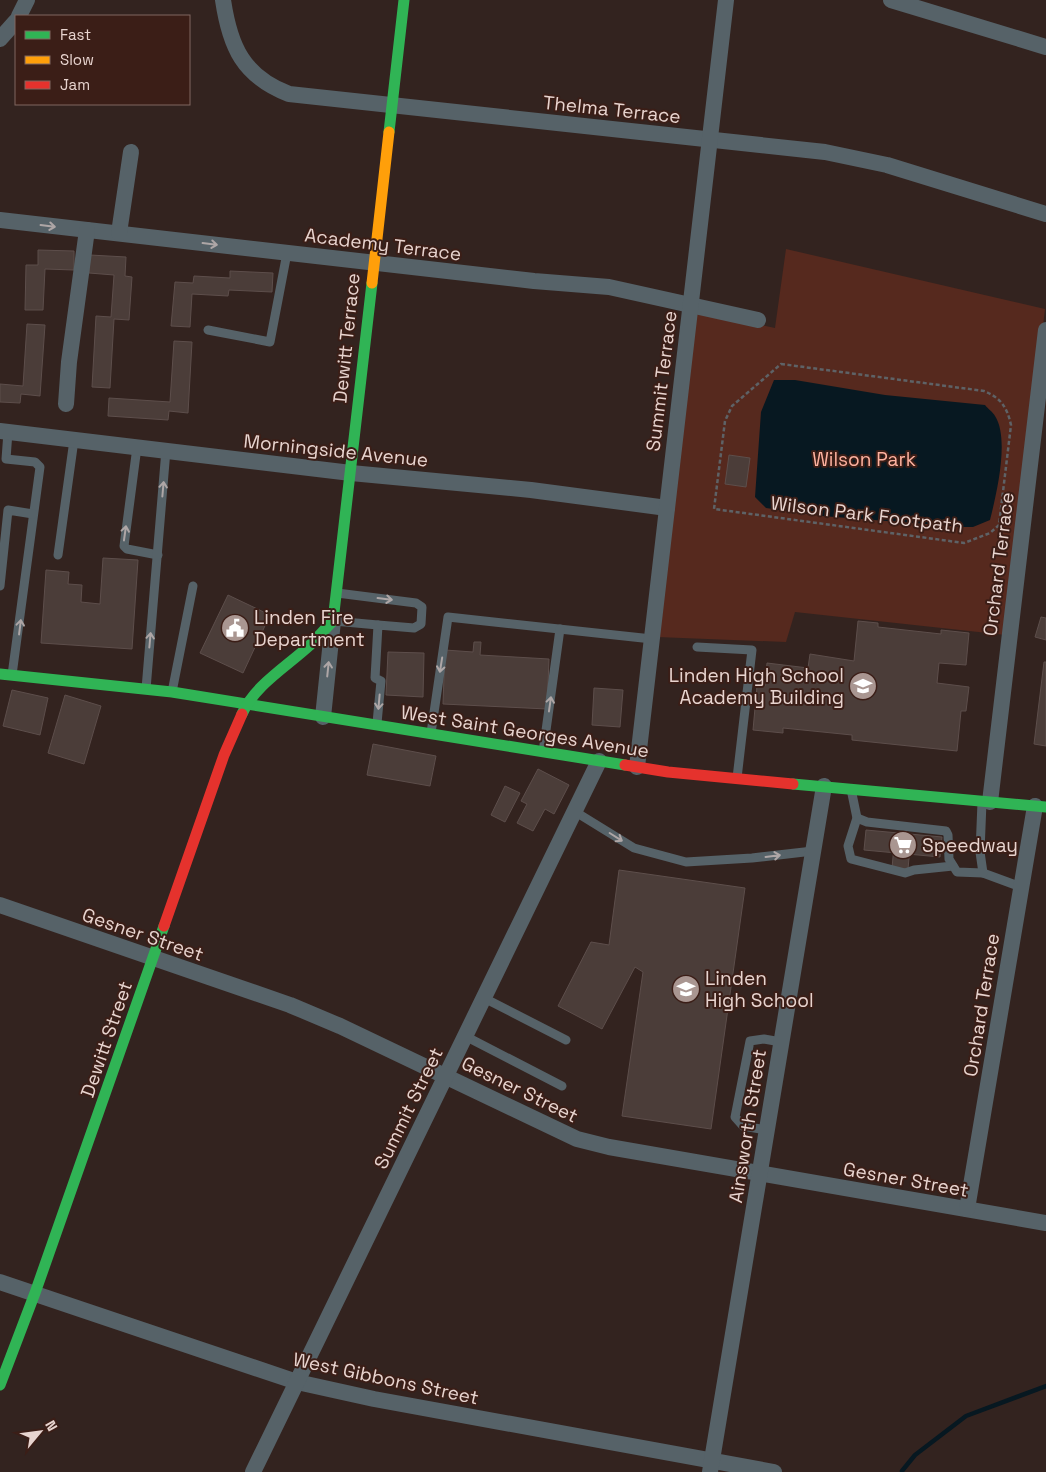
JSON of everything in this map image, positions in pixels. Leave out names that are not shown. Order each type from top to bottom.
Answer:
[{"type":"street","points":[[20,15],[27,0]]},
{"type":"street","name":"Thelma Terrace","points":[[223,0],[230,30],[238,52],[251,72],[268,86],[289,94],[825,152],[887,165],[1046,214]]},
{"type":"street","name":"Dewitt Terrace","points":[[323,717],[404,0]]},
{"type":"street","name":"Summit Terrace","points":[[637,767],[726,0]]},
{"type":"street","points":[[891,0],[1046,47]]},
{"type":"street","points":[[0,39],[15,22]]},
{"type":"street","points":[[119,233],[131,152]]},
{"type":"street","name":"Academy Terrace","points":[[0,220],[534,281],[609,287],[758,320]]},
{"type":"street","points":[[66,404],[69,362],[87,230]]},
{"type":"street","name":"Orchard Terrace","points":[[986,802],[1041,409],[1046,330]]},
{"type":"street","name":"Morningside Avenue","points":[[4,431],[350,473],[531,490],[667,508]]},
{"type":"street","points":[[246,705],[261,688],[310,645],[333,621]]},
{"type":"street","name":"West Saint Georges Avenue","points":[[0,674],[172,692],[637,767],[1040,807]]},
{"type":"street","name":"Dewitt Street","points":[[0,1385],[35,1293],[224,754],[246,705]]},
{"type":"street","name":"Summit Street","points":[[253,1472],[599,761]]},
{"type":"street","name":"Ainsworth Street","points":[[711,1466],[824,786]]},
{"type":"street","name":"Orchard Terrace","points":[[967,1210],[1021,887],[1040,807]]},
{"type":"street","name":"Gesner Street","points":[[0,905],[315,1016],[446,1075],[577,1139],[609,1148],[1046,1223]]},
{"type":"street","name":"West Gibbons Street","points":[[0,1282],[297,1382],[711,1466],[774,1472]]},
{"type":"lane","points":[[208,330],[270,342],[287,253]]},
{"type":"lane","points":[[4,431],[3,459],[35,462],[40,467],[12,675]]},
{"type":"lane","points":[[58,556],[74,440]]},
{"type":"lane","points":[[137,447],[124,546],[127,549],[158,555]]},
{"type":"lane","points":[[146,689],[166,450]]},
{"type":"lane","points":[[0,586],[8,510],[33,514]]},
{"type":"lane","points":[[172,692],[193,586]]},
{"type":"lane","points":[[333,621],[414,628],[421,624],[422,607],[416,603],[337,593]]},
{"type":"lane","points":[[430,734],[448,616],[652,639]]},
{"type":"lane","points":[[377,726],[381,681],[375,678],[378,625]]},
{"type":"lane","points":[[543,752],[560,629]]},
{"type":"lane","points":[[697,647],[752,650],[737,778]]},
{"type":"lane","points":[[851,789],[857,818],[848,846],[851,859],[905,873],[914,870],[953,866]]},
{"type":"lane","points":[[983,873],[980,852],[986,802]]},
{"type":"lane","points":[[574,811],[634,848],[686,862],[752,858],[813,851]]},
{"type":"lane","points":[[857,818],[867,822],[946,832],[948,835],[949,858],[957,872],[983,873],[1021,887]]},
{"type":"lane","points":[[484,998],[566,1040]]},
{"type":"lane","points":[[465,1036],[562,1086]]},
{"type":"lane","points":[[766,1130],[743,1126],[735,1117],[750,1040],[764,1039],[781,1042]]},
{"type":"path","name":"Wilson Park Footpath","points":[[781,364],[790,364],[984,390],[998,397],[1008,410],[1011,425],[999,525],[990,533],[964,543],[714,509],[725,421],[732,406],[773,369],[781,364]]},
{"type":"green space","name":"Wilson Park","points":[[786,249],[1045,309],[1006,635],[795,612],[786,642],[657,637],[693,311],[775,328]]},
{"type":"water","points":[[774,380],[795,380],[885,395],[985,405],[995,416],[999,426],[1002,453],[990,520],[973,527],[964,527],[822,516],[766,508],[755,497],[761,412]]},
{"type":"building","points":[[38,250],[74,251],[74,270],[45,269],[43,310],[25,310],[26,265],[38,265]]},
{"type":"building","points":[[90,255],[126,257],[125,276],[132,277],[129,320],[114,319],[110,388],[92,387],[96,316],[111,317],[114,275],[89,273]]},
{"type":"building","points":[[230,271],[273,273],[272,292],[229,290],[228,296],[192,294],[190,327],[171,326],[175,282],[193,283],[194,276],[230,278]]},
{"type":"building","points":[[27,324],[45,325],[40,396],[21,394],[20,403],[0,402],[0,384],[23,386]]},
{"type":"building","points":[[174,341],[192,342],[188,413],[169,411],[168,420],[108,416],[109,398],[170,402]]},
{"type":"building","points":[[729,455],[750,458],[746,487],[725,484]]},
{"type":"building","points":[[103,558],[138,560],[132,649],[41,643],[46,570],[69,572],[68,584],[82,585],[81,602],[100,604]]},
{"type":"building","points":[[228,595],[270,615],[243,673],[200,653]]},
{"type":"building","points":[[1041,617],[1046,618],[1046,640],[1035,637]]},
{"type":"building","name":"Linden High School Academy Building","points":[[858,621],[878,623],[878,627],[941,634],[941,630],[969,633],[966,665],[939,663],[937,683],[969,687],[966,711],[961,711],[957,751],[852,740],[852,735],[783,728],[783,733],[753,730],[757,686],[765,686],[767,663],[808,668],[810,654],[854,661]]},
{"type":"building","points":[[474,642],[481,642],[480,655],[549,659],[547,709],[443,704],[445,650],[473,652]]},
{"type":"building","points":[[388,652],[424,653],[423,697],[386,695]]},
{"type":"building","points":[[1044,662],[1046,662],[1046,746],[1034,744]]},
{"type":"building","points":[[594,688],[623,690],[620,727],[592,725]]},
{"type":"building","points":[[12,690],[48,698],[40,735],[3,726]]},
{"type":"building","points":[[65,695],[101,706],[84,764],[48,753]]},
{"type":"building","points":[[373,744],[436,756],[430,786],[367,775]]},
{"type":"building","points":[[538,769],[569,785],[554,814],[545,809],[533,831],[517,823],[527,804],[521,801]]},
{"type":"building","points":[[505,786],[520,793],[505,822],[491,815]]},
{"type":"building","points":[[866,830],[942,837],[940,857],[864,850]]},
{"type":"building","points":[[895,835],[911,836],[908,869],[892,868]]},
{"type":"building","name":"Linden High School","points":[[619,870],[745,888],[711,1129],[622,1116],[643,972],[635,967],[602,1029],[558,1006],[591,942],[609,945]]},
{"type":"waterway","points":[[902,1471],[915,1455],[966,1416],[1046,1386]]},
{"type":"traffic: fast","points":[[389,132],[404,0]]},
{"type":"traffic: fast","points":[[242,714],[247,704],[262,686],[309,646],[333,621],[372,283]]},
{"type":"traffic: fast","points":[[0,674],[172,692],[625,765]]},
{"type":"traffic: fast","points":[[793,784],[1046,807]]},
{"type":"traffic: fast","points":[[0,1385],[35,1293],[164,926]]},
{"type":"traffic: slow","points":[[372,283],[389,132]]},
{"type":"traffic: jam","points":[[164,926],[224,755],[242,714]]},
{"type":"traffic: jam","points":[[625,765],[668,772],[793,784]]},
{"type":"place","name":"Linden Fire Department","points":[[235,628]]},
{"type":"place","name":"Linden High School Academy Building","points":[[863,686]]},
{"type":"place","name":"Speedway","points":[[903,845]]},
{"type":"place","name":"Linden High School","points":[[686,989]]}]
